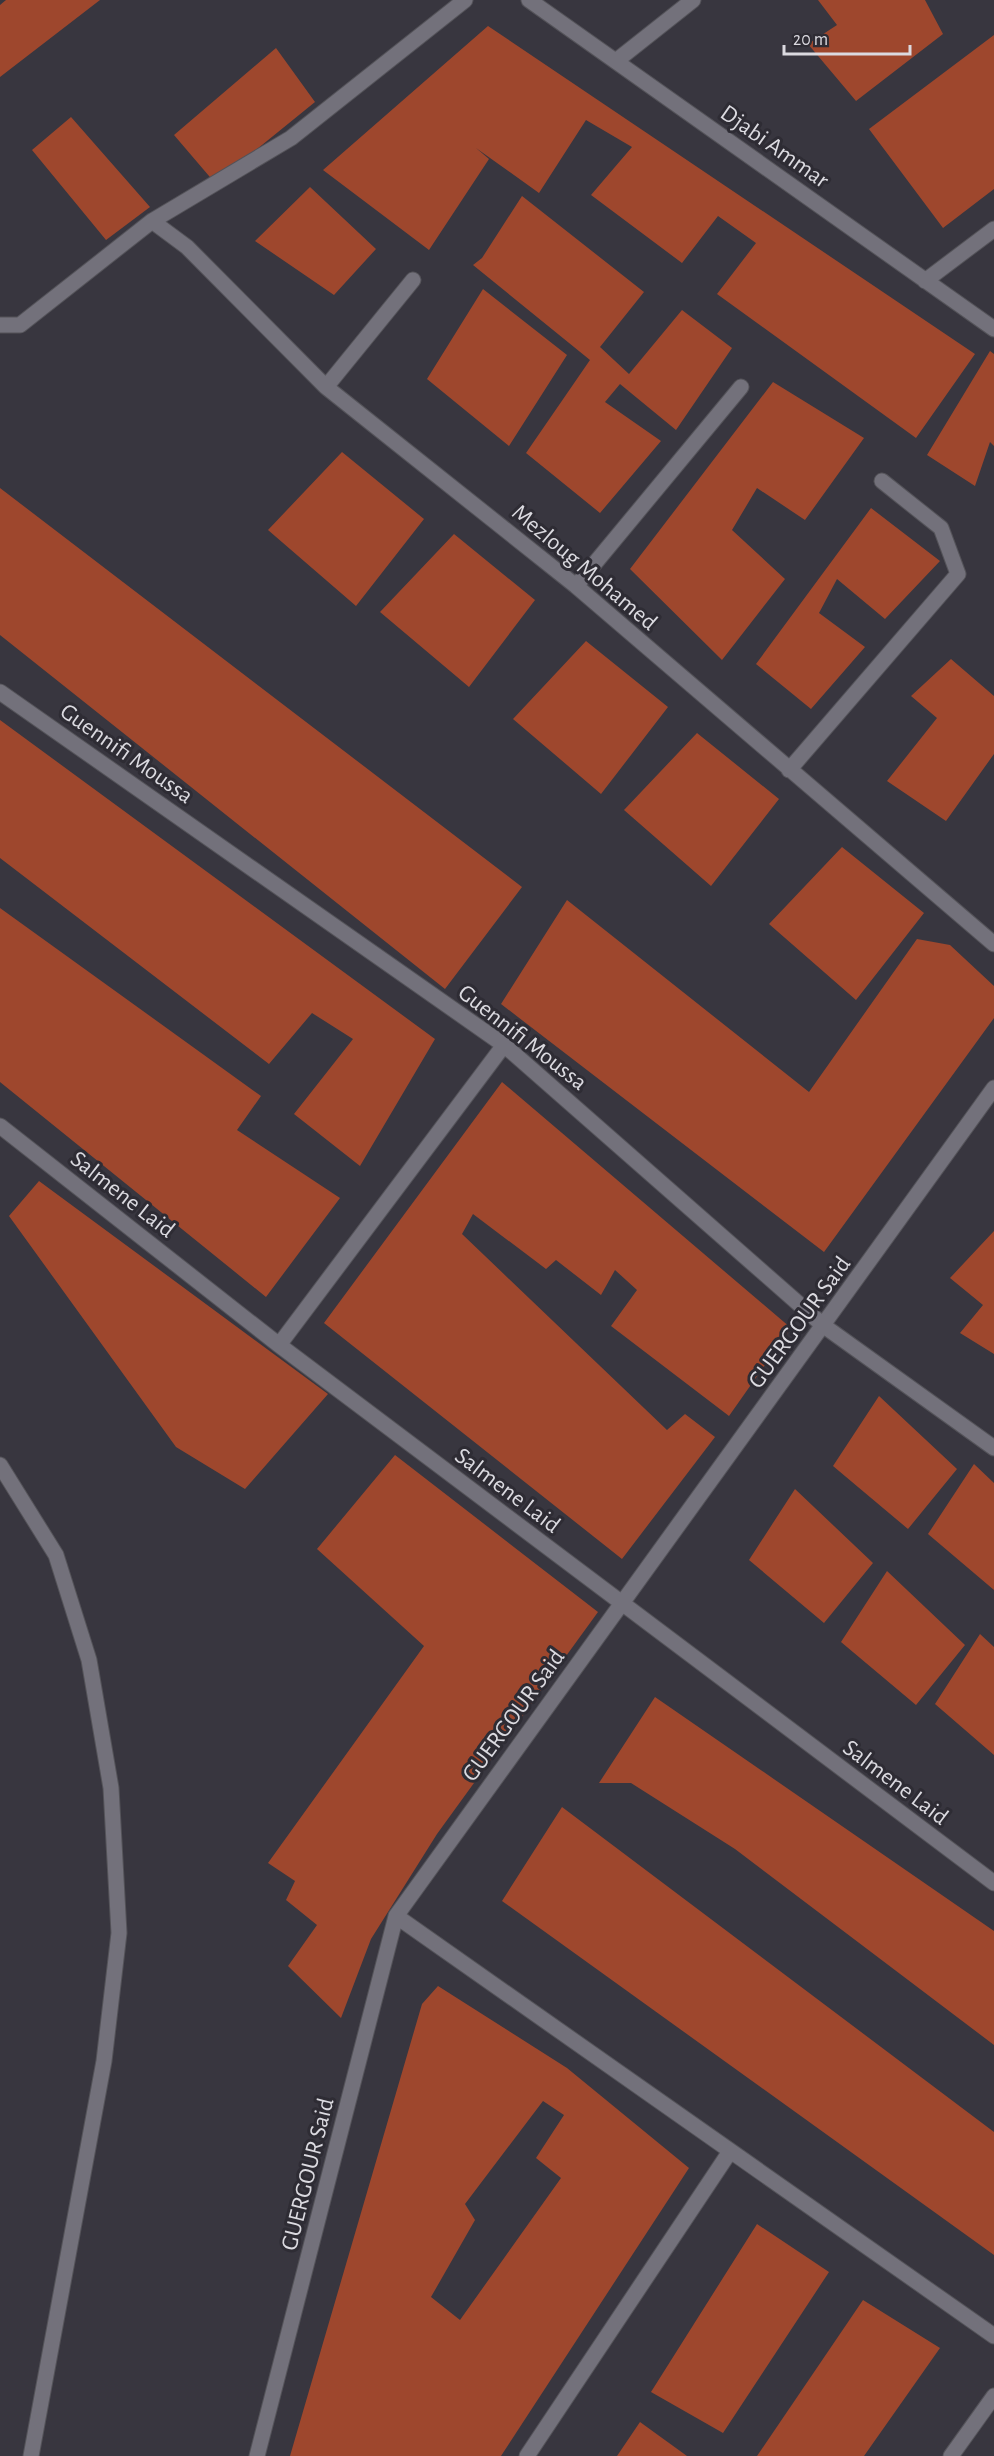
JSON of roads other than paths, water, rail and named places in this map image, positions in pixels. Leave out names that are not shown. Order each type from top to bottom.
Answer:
[{"type":"street","points":[[0,325],[20,325],[152,221],[291,138],[465,0]]},
{"type":"street","name":"Djabi Ammar","points":[[529,0],[994,329]]},
{"type":"street","points":[[616,61],[693,0]]},
{"type":"street","name":"Mezloug Mohamed","points":[[152,221],[187,247],[326,387],[576,586],[994,944]]},
{"type":"street","points":[[925,281],[994,229]]},
{"type":"street","points":[[326,387],[413,280]]},
{"type":"street","points":[[576,586],[741,387]]},
{"type":"street","points":[[789,770],[958,574],[941,528],[882,481]]},
{"type":"street","name":"Guennifi Moussa","points":[[0,692],[504,1045],[824,1326],[994,1448]]},
{"type":"street","points":[[279,1345],[504,1045]]},
{"type":"street","name":"GUERGOUR Said","points":[[257,2456],[396,1916],[994,1089]]},
{"type":"street","name":"Salmene Laid","points":[[0,1126],[279,1345],[994,1883]]},
{"type":"street","points":[[0,1465],[56,1555],[89,1660],[111,1788],[118,1934],[104,2061],[31,2456]]},
{"type":"street","points":[[396,1916],[729,2153],[994,2336]]},
{"type":"street","points":[[527,2456],[729,2153]]},
{"type":"street","points":[[951,2456],[994,2396]]}]
